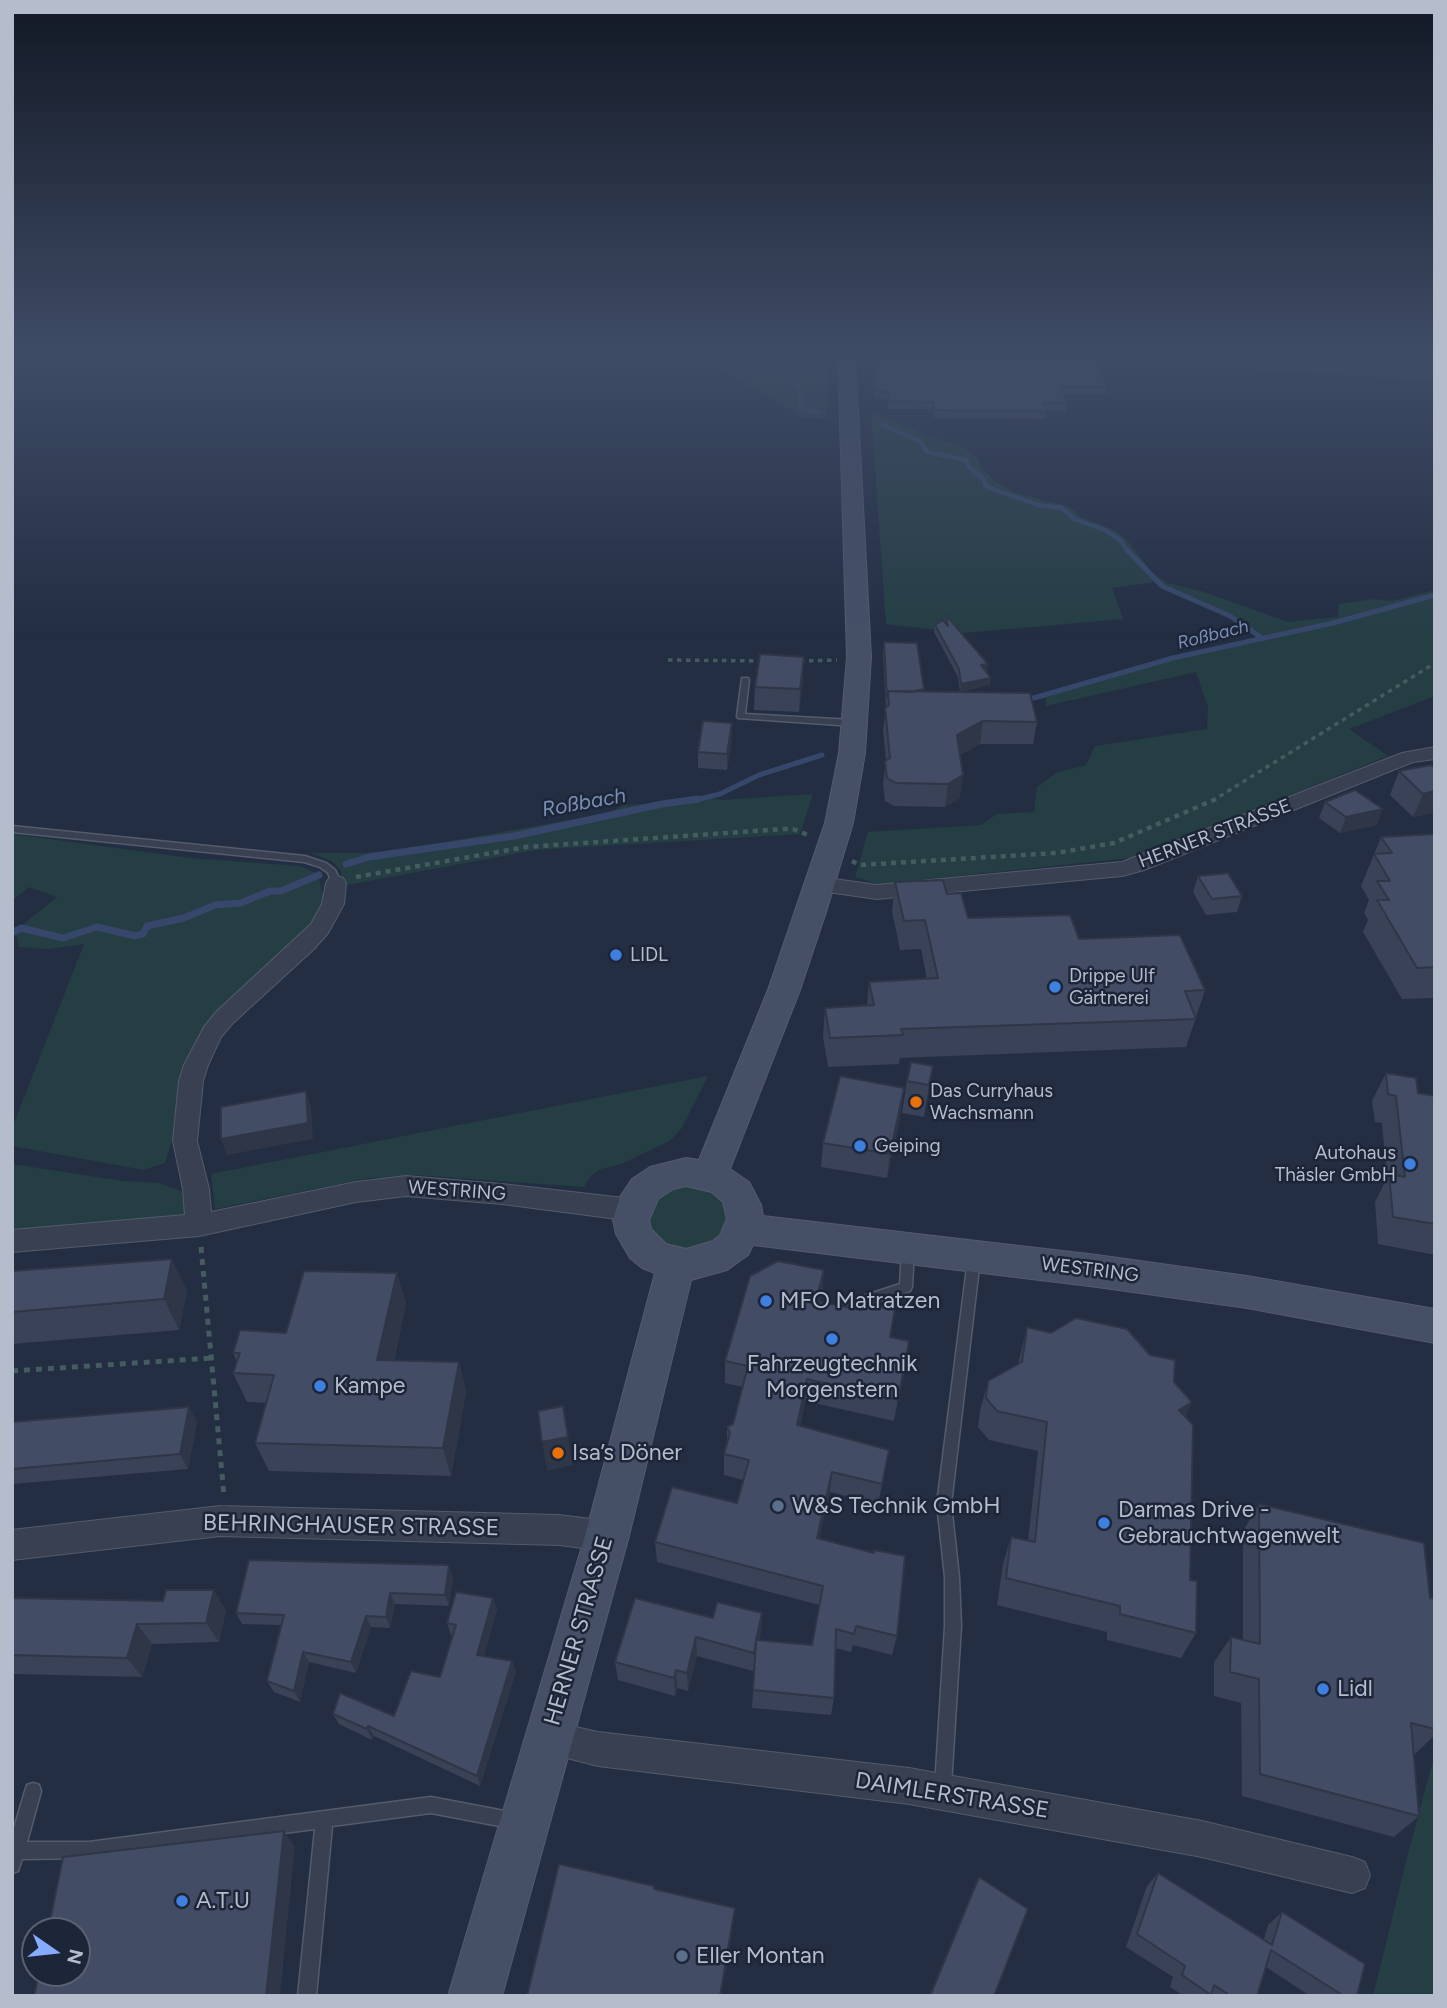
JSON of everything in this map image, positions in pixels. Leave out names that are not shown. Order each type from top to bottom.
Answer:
[{"type":"main road","points":[[710,1175],[784,990],[821,884],[845,799],[856,724],[859,657],[850,447]]},
{"type":"main road","points":[[686,1172],[710,1175],[725,1182],[736,1192],[743,1205],[745,1219],[735,1244],[714,1259],[700,1263],[676,1264],[655,1257],[643,1247],[634,1234],[631,1220],[638,1197],[663,1177],[686,1172]]},
{"type":"main road","name":"WESTRING","points":[[742,1230],[974,1256],[1247,1292],[1435,1326]]},
{"type":"main road","name":"HERNER STRASSE","points":[[475,1996],[607,1536],[676,1264]]},
{"type":"street","name":"HERNER STRASSE","points":[[821,884],[877,892],[1122,869],[1409,757],[1435,752]]},
{"type":"street","points":[[199,1224],[196,1189],[185,1141],[191,1081],[196,1065],[212,1033],[225,1017],[306,944],[320,928],[333,904],[336,883]]},
{"type":"street","name":"WESTRING","points":[[12,1241],[199,1224],[356,1192],[406,1186],[502,1194],[633,1210]]},
{"type":"street","name":"BEHRINGHAUSER STRASSE","points":[[12,1545],[220,1521],[559,1530],[607,1536]]},
{"type":"street","name":"DAIMLERSTRASSE","points":[[548,1738],[598,1749],[943,1792],[1202,1839],[1352,1875]]},
{"type":"lane","points":[[745,680],[741,716],[856,724]]},
{"type":"lane","points":[[12,829],[305,859],[324,865],[332,872],[336,883]]},
{"type":"lane","points":[[843,1308],[906,1287],[908,1248]]},
{"type":"lane","points":[[943,1792],[953,1626],[952,1577],[943,1504],[974,1256]]},
{"type":"lane","points":[[33,1791],[14,1858],[431,1805],[476,1812],[524,1824]]},
{"type":"lane","points":[[307,1996],[324,1819]]},
{"type":"path","points":[[788,661],[828,661],[859,657]]},
{"type":"path","points":[[668,660],[774,661]]},
{"type":"path","points":[[830,849],[860,865],[1056,853],[1114,843],[1219,798],[1435,663]]},
{"type":"path","points":[[336,883],[526,847],[784,830]]},
{"type":"path","points":[[199,1224],[224,1494],[220,1521]]},
{"type":"path","points":[[12,1371],[212,1357]]},
{"type":"green space","points":[[874,447],[962,447],[978,458],[982,468],[994,481],[1017,493],[1070,507],[1081,517],[1116,531],[1126,539],[1151,571],[1167,583],[1201,591],[1288,622],[1338,617],[1339,604],[1373,599],[1392,601],[1435,590],[1435,696],[1349,729],[1388,756],[1131,858],[878,884],[855,877],[868,832],[981,825],[997,814],[1034,812],[1037,787],[1056,773],[1086,765],[1095,746],[1207,729],[1208,707],[1196,672],[1046,706],[1046,698],[1000,707],[1011,700],[1047,694],[1158,661],[1256,637],[1229,618],[1156,582],[1112,588],[1123,619],[964,633],[886,624]]},
{"type":"green space","points":[[813,794],[800,834],[536,850],[342,886],[341,871],[332,861],[311,853],[368,853],[445,842],[609,813],[623,805],[662,803],[704,796],[721,800]]},
{"type":"green space","points":[[12,834],[190,858],[300,866],[318,874],[325,902],[318,917],[216,1015],[194,1044],[184,1069],[176,1128],[165,1163],[144,1170],[12,1146],[12,1128],[84,944],[48,949],[19,947],[16,934],[20,927],[57,897],[29,887],[12,901]]},
{"type":"green space","points":[[708,1076],[681,1129],[670,1141],[621,1164],[601,1169],[591,1176],[584,1187],[416,1175],[369,1178],[215,1209],[211,1174]]},
{"type":"green space","points":[[12,1164],[123,1181],[159,1183],[186,1193],[184,1209],[187,1209],[188,1214],[12,1231]]},
{"type":"green space","points":[[692,1185],[714,1193],[722,1200],[729,1219],[721,1239],[688,1253],[654,1241],[646,1212],[650,1203],[668,1189]]},
{"type":"green space","points":[[1435,1753],[1435,1996],[1373,1996],[1408,1854]]},
{"type":"building","points":[[945,614],[988,664],[981,665],[991,678],[961,684],[959,669],[935,625],[943,620],[948,626]]},
{"type":"building","points":[[884,642],[917,643],[924,689],[911,692],[888,691],[887,697]]},
{"type":"building","points":[[760,654],[804,657],[800,689],[755,687]]},
{"type":"building","points":[[888,691],[1030,693],[1037,722],[983,721],[957,735],[963,775],[948,784],[896,783],[887,778],[885,761],[890,758],[885,708],[889,705]]},
{"type":"building","points":[[703,721],[732,723],[727,754],[698,752]]},
{"type":"building","points":[[1431,765],[1435,768],[1435,791],[1423,794],[1399,771]]},
{"type":"building","points":[[1355,790],[1383,809],[1346,817],[1325,802]]},
{"type":"building","points":[[1435,834],[1435,967],[1417,968],[1377,900],[1389,900],[1377,881],[1390,881],[1374,854],[1392,853],[1381,837]]},
{"type":"building","points":[[1228,873],[1242,896],[1212,899],[1198,876]]},
{"type":"building","points":[[943,880],[947,894],[961,893],[968,918],[1070,915],[1079,939],[1180,935],[1205,990],[1185,991],[1196,1019],[901,1029],[903,1035],[830,1038],[825,1008],[874,1005],[869,982],[938,978],[925,920],[904,921],[895,882]]},
{"type":"building","points":[[911,1062],[933,1066],[929,1085],[907,1081]]},
{"type":"building","points":[[1386,1073],[1416,1078],[1418,1093],[1435,1096],[1435,1224],[1393,1217],[1389,1174],[1405,1177],[1396,1096],[1388,1094]]},
{"type":"building","points":[[840,1076],[904,1088],[890,1154],[823,1143]]},
{"type":"building","points":[[306,1091],[308,1123],[221,1139],[221,1107]]},
{"type":"building","points":[[172,1259],[164,1299],[12,1312],[12,1271]]},
{"type":"building","points":[[778,1261],[824,1270],[816,1301],[861,1310],[862,1302],[895,1309],[890,1337],[909,1341],[898,1400],[807,1379],[797,1425],[889,1450],[882,1484],[832,1472],[817,1538],[874,1553],[874,1550],[905,1556],[897,1636],[856,1626],[854,1634],[836,1629],[834,1698],[753,1690],[756,1642],[754,1653],[696,1637],[687,1673],[676,1670],[674,1678],[615,1662],[635,1598],[713,1618],[717,1602],[762,1613],[756,1640],[812,1645],[823,1586],[655,1542],[672,1487],[737,1503],[749,1460],[724,1454],[730,1433],[727,1427],[733,1424],[748,1366],[725,1361],[750,1276]]},
{"type":"building","name":"Kampe","points":[[304,1271],[397,1273],[377,1360],[459,1362],[443,1448],[255,1443],[274,1375],[233,1373],[240,1353],[233,1353],[240,1330],[286,1333]]},
{"type":"building","name":"Darmas Drive - Gebrauchtwagenwelt","points":[[1076,1318],[1127,1329],[1150,1355],[1175,1360],[1174,1382],[1192,1402],[1179,1410],[1193,1425],[1190,1580],[1197,1581],[1196,1633],[1120,1614],[1120,1606],[1006,1578],[1011,1537],[1035,1542],[1047,1422],[997,1411],[986,1398],[988,1381],[1022,1362],[1027,1327],[1051,1333]]},
{"type":"building","points":[[563,1406],[568,1437],[542,1442],[538,1411]]},
{"type":"building","points":[[189,1407],[180,1454],[12,1469],[12,1422]]},
{"type":"building","name":"Lidl","points":[[1259,1504],[1424,1543],[1430,1598],[1435,1599],[1435,1729],[1411,1723],[1419,1816],[1260,1774],[1259,1679],[1230,1672],[1231,1637],[1260,1644]]},
{"type":"building","points":[[249,1560],[449,1565],[445,1595],[390,1593],[386,1617],[366,1616],[351,1662],[303,1652],[294,1691],[267,1681],[284,1615],[236,1613]]},
{"type":"building","points":[[166,1590],[214,1590],[206,1623],[137,1624],[127,1658],[12,1655],[12,1598],[163,1601]]},
{"type":"building","points":[[456,1592],[493,1598],[477,1655],[512,1661],[477,1776],[368,1726],[367,1729],[333,1714],[340,1693],[394,1716],[411,1671],[440,1677],[456,1625],[447,1623]]},
{"type":"building","name":"A.T.U","points":[[284,1831],[266,1996],[34,1996],[36,1987],[91,1987],[91,1917],[51,1917],[63,1857]]},
{"type":"building","points":[[559,1864],[735,1908],[720,1996],[527,1996]]},
{"type":"building","points":[[1158,1873],[1272,1945],[1282,1912],[1365,1964],[1357,1996],[1344,1996],[1271,1950],[1257,1996],[1231,1996],[1214,1985],[1211,1995],[1182,1975],[1185,1966],[1137,1934]]},
{"type":"building","points":[[979,1877],[1028,1909],[994,1996],[930,1996]]},
{"type":"waterway","points":[[924,447],[927,452],[966,460],[968,466],[984,480],[985,485],[993,489],[1038,505],[1062,508],[1074,519],[1105,530],[1120,540],[1128,552]]},
{"type":"waterway","points":[[1127,550],[1162,586],[1230,616],[1262,638]]},
{"type":"waterway","name":"Roßbach","points":[[1023,701],[1173,658],[1333,623],[1435,595]]},
{"type":"waterway","name":"Roßbach","points":[[691,801],[720,794],[759,775],[822,755]]},
{"type":"waterway","name":"Roßbach","points":[[346,864],[369,857],[514,836],[662,804],[698,799]]},
{"type":"waterway","name":"Roßbach","points":[[12,933],[21,928],[63,938],[97,927],[136,936],[143,934],[147,926],[184,918],[215,905],[241,903],[270,891],[281,891],[319,875]]},
{"type":"place","name":"LIDL","points":[[616,955]]},
{"type":"place","name":"Drippe Ulf Gärtnerei","points":[[1055,987]]},
{"type":"place","name":"Das Curryhaus Wachsmann","points":[[916,1102]]},
{"type":"place","name":"Geiping","points":[[860,1146]]},
{"type":"place","name":"Autohaus Thäsler GmbH","points":[[1410,1164]]},
{"type":"place","name":"MFO Matratzen","points":[[766,1301]]},
{"type":"place","name":"Fahrzeugtechnik Morgenstern","points":[[832,1339]]},
{"type":"place","name":"Kampe","points":[[320,1386]]},
{"type":"place","name":"Isa’s Döner","points":[[558,1453]]},
{"type":"place","name":"W&S Technik GmbH","points":[[778,1506]]},
{"type":"place","name":"Darmas Drive - Gebrauchtwagenwelt","points":[[1104,1523]]},
{"type":"place","name":"Lidl","points":[[1323,1689]]},
{"type":"place","name":"A.T.U","points":[[182,1901]]},
{"type":"place","name":"Eller Montan","points":[[682,1956]]}]
